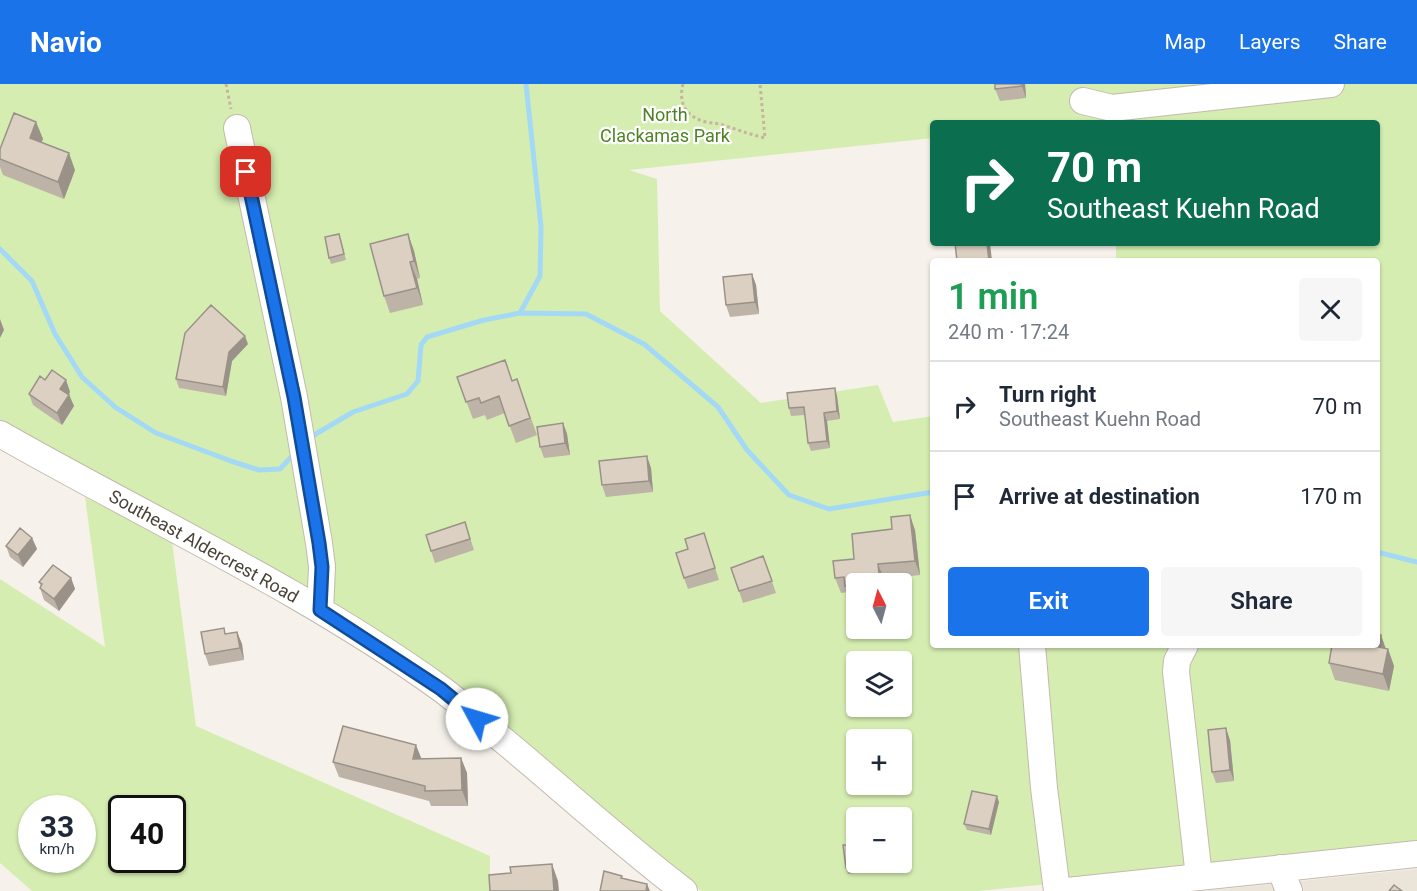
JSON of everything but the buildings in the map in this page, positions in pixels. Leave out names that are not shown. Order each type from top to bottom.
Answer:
[{"type":"street","points":[[1083,101],[1112,108],[1330,84]]},
{"type":"street","points":[[237,128],[294,397],[322,567],[320,610]]},
{"type":"street","name":"Southeast Aldercrest Road","points":[[0,434],[320,610],[441,689],[532,763],[638,856],[684,891]]},
{"type":"street","points":[[1032,648],[1044,788],[1057,891]]},
{"type":"street","points":[[1184,648],[1177,661],[1176,672],[1199,877]]},
{"type":"street","points":[[1067,891],[1199,877],[1284,880],[1417,854]]},
{"type":"path","points":[[683,84],[681,100],[685,110],[692,115],[704,122],[719,124],[739,132],[765,138],[760,84]]},
{"type":"shaded area","points":[[1417,869],[1417,891],[1205,891]]},
{"type":"green space","name":"North Clackamas Park","points":[[0,84],[1417,84],[1417,848],[978,891],[701,891],[443,679],[0,425]]},
{"type":"green space","points":[[85,497],[172,541],[196,726],[490,856],[490,891],[32,891],[0,863],[0,579],[105,647]]},
{"type":"waterway","points":[[520,313],[540,276],[541,227],[526,84]]},
{"type":"waterway","points":[[0,249],[32,281],[55,334],[82,377],[115,407],[156,433],[259,470],[280,469],[295,453]]},
{"type":"waterway","points":[[309,438],[353,412],[407,394],[418,381],[421,345],[427,337],[484,320],[520,313],[586,314],[644,344],[718,407],[747,450],[789,495],[829,509],[930,492]]},
{"type":"waterway","points":[[1380,553],[1417,562]]},
{"type":"route","points":[[246,172],[294,397],[319,543],[322,567],[320,610],[441,689],[477,719]]}]
